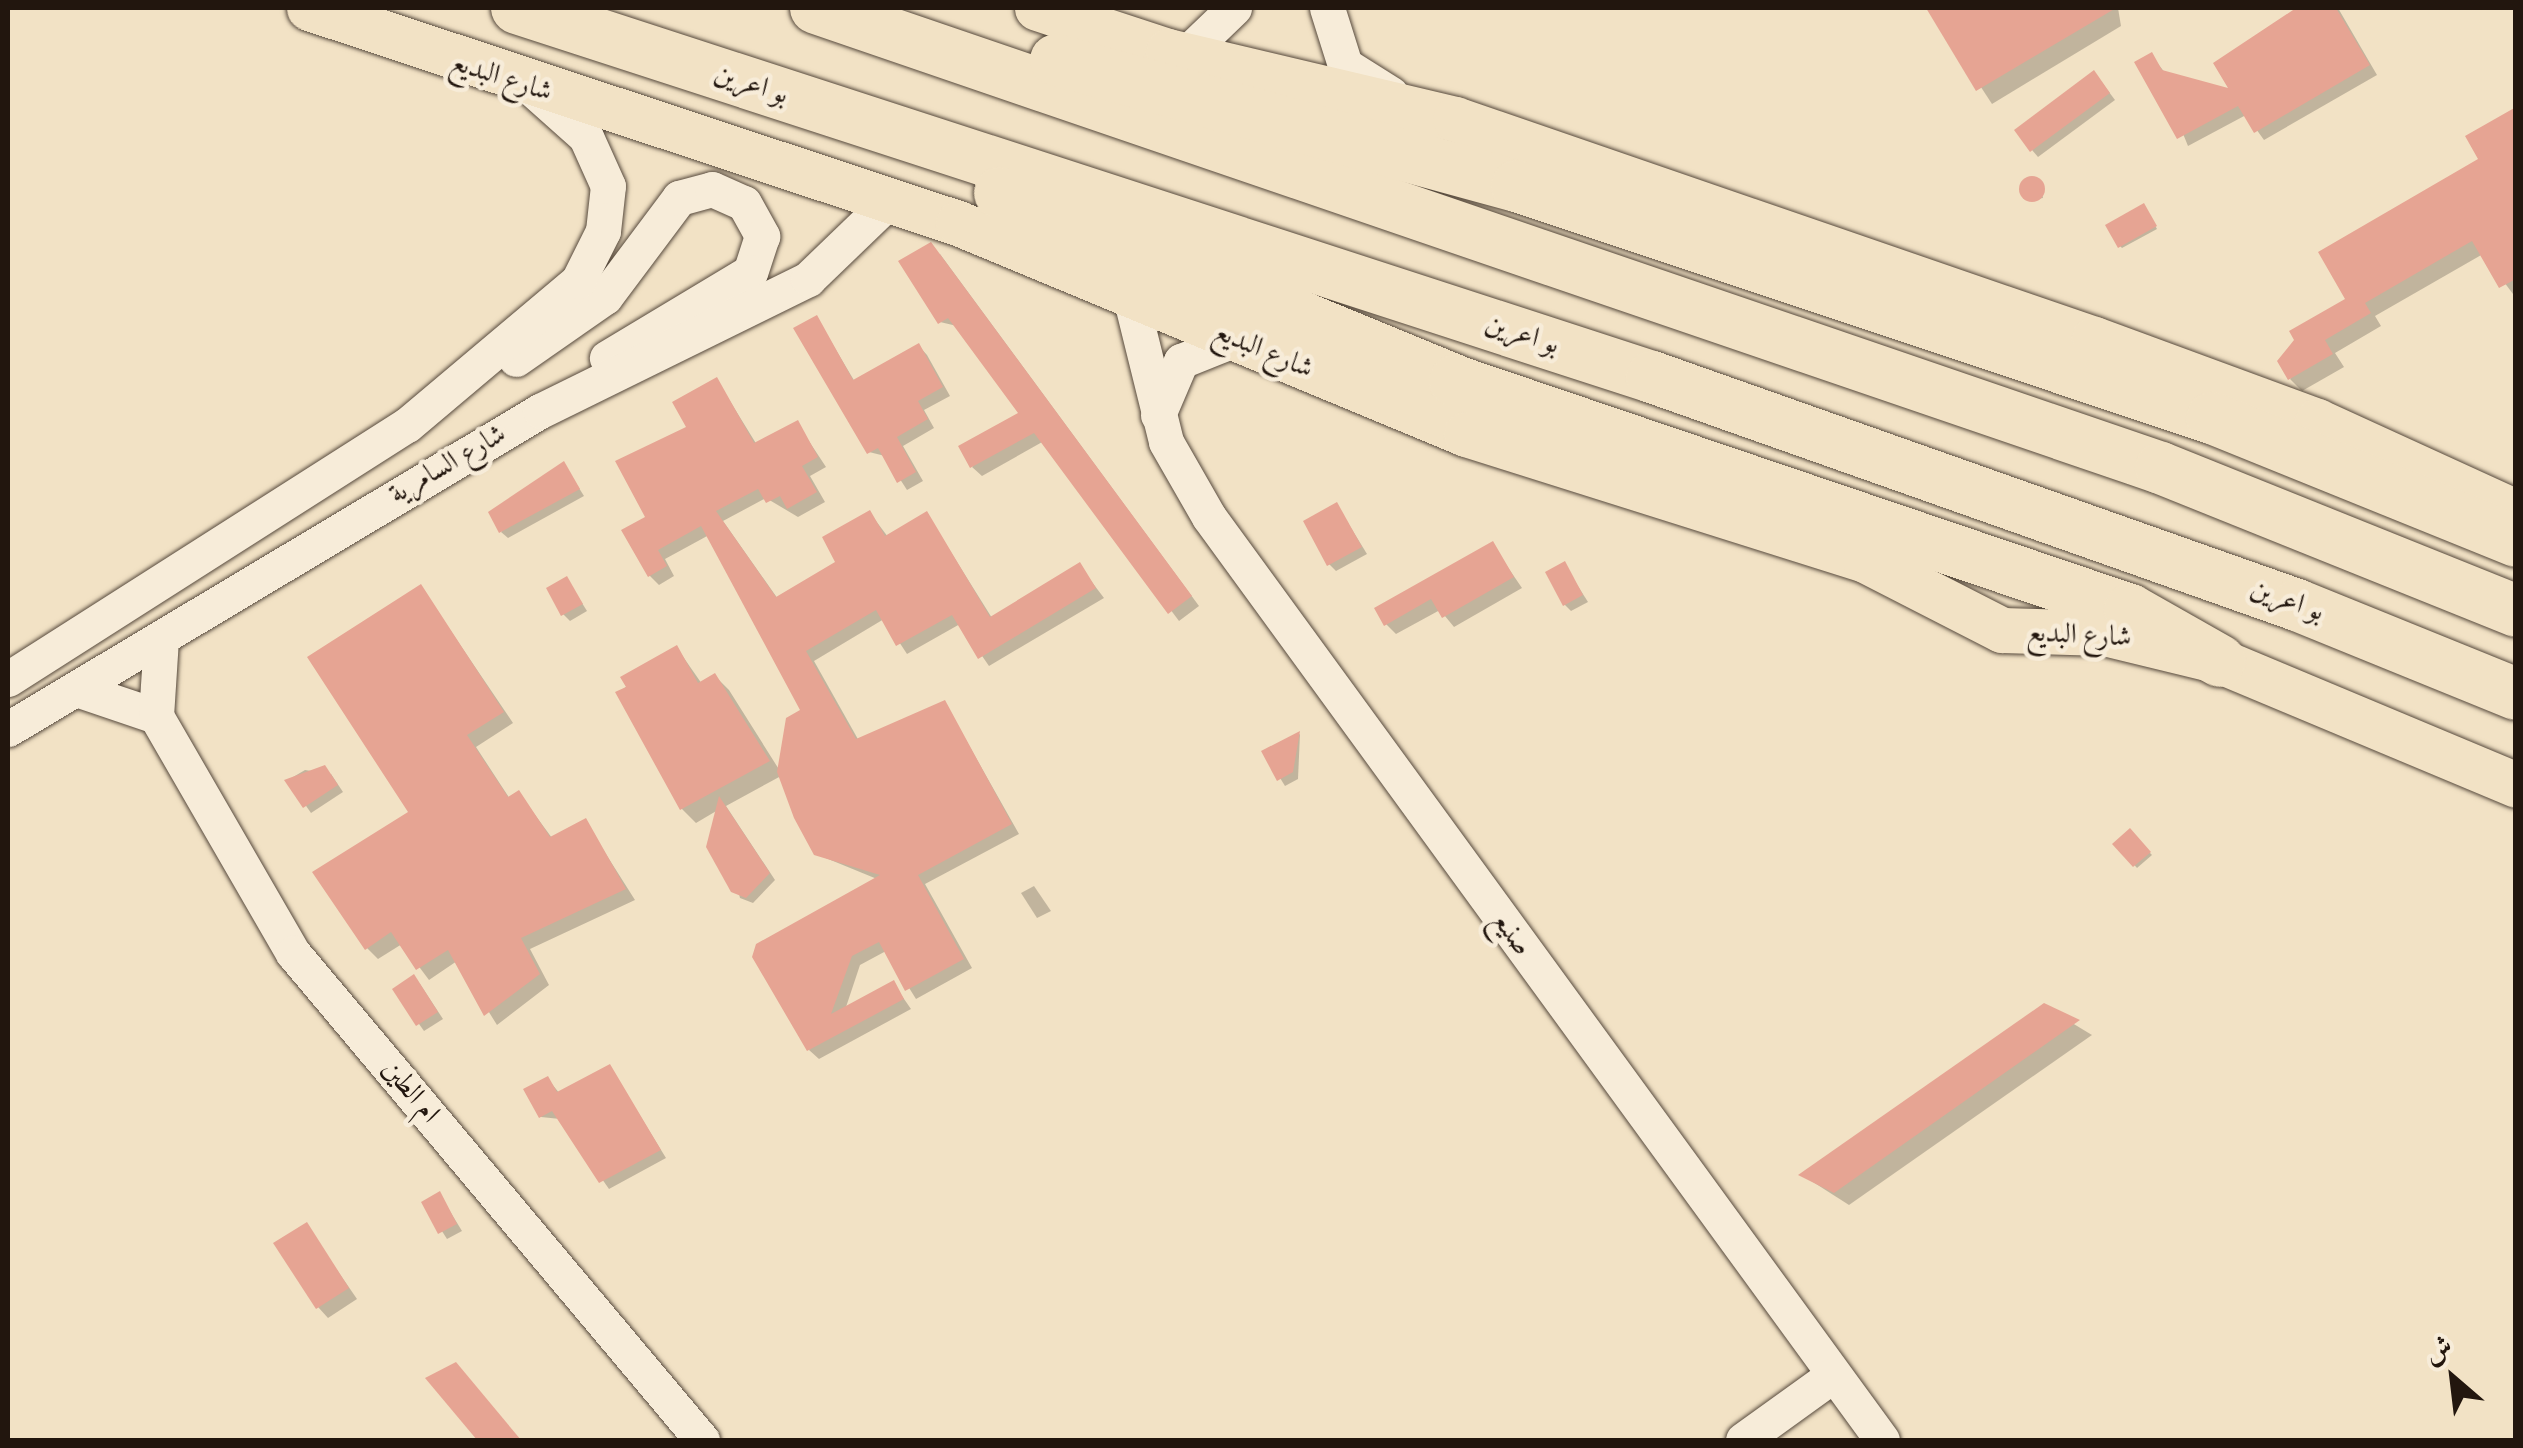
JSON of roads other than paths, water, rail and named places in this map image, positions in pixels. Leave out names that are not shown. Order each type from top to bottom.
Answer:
[{"type":"highway","name":"بو اعرين","points":[[517,8],[1652,377],[2297,604],[2516,694]]},
{"type":"highway","points":[[816,8],[2161,468],[2516,611]]},
{"type":"highway","points":[[923,46],[1072,64],[1517,186],[2212,418],[2516,541]]},
{"type":"highway","points":[[929,144],[1066,228],[1455,381],[2130,610],[2220,661]]},
{"type":"main road","name":"شارع البديع","points":[[309,8],[530,88],[886,204],[958,223],[1466,434],[1865,560],[2002,630],[2128,637],[2220,661]]},
{"type":"main road","points":[[1037,8],[1185,55],[1428,112],[2094,338],[2317,422],[2516,512]]},
{"type":"main road","points":[[2220,661],[2516,784]]},
{"type":"street","points":[[1185,55],[1234,8]]},
{"type":"street","points":[[1327,8],[1345,65],[1428,112]]},
{"type":"street","name":"شارع السامرية","points":[[8,679],[407,425],[578,281],[604,231],[600,162],[586,137],[530,88]]},
{"type":"street","points":[[407,425],[590,310],[679,198],[712,190],[744,202],[762,242],[743,279],[590,368],[540,412]]},
{"type":"street","name":"شارع السامرية","points":[[8,728],[540,412],[808,279],[886,204]]},
{"type":"street","name":"صنيع","points":[[1130,296],[1158,416],[1178,467],[1259,588],[1882,1440]]},
{"type":"street","points":[[1158,416],[1181,361],[1236,338]]},
{"type":"street","name":"شارع السامرية","points":[[8,653],[258,501],[314,482]]},
{"type":"street","points":[[76,689],[156,716],[161,639]]},
{"type":"street","name":"ام الطين","points":[[156,716],[293,953],[702,1440]]},
{"type":"street","points":[[1743,1440],[1833,1374]]}]
